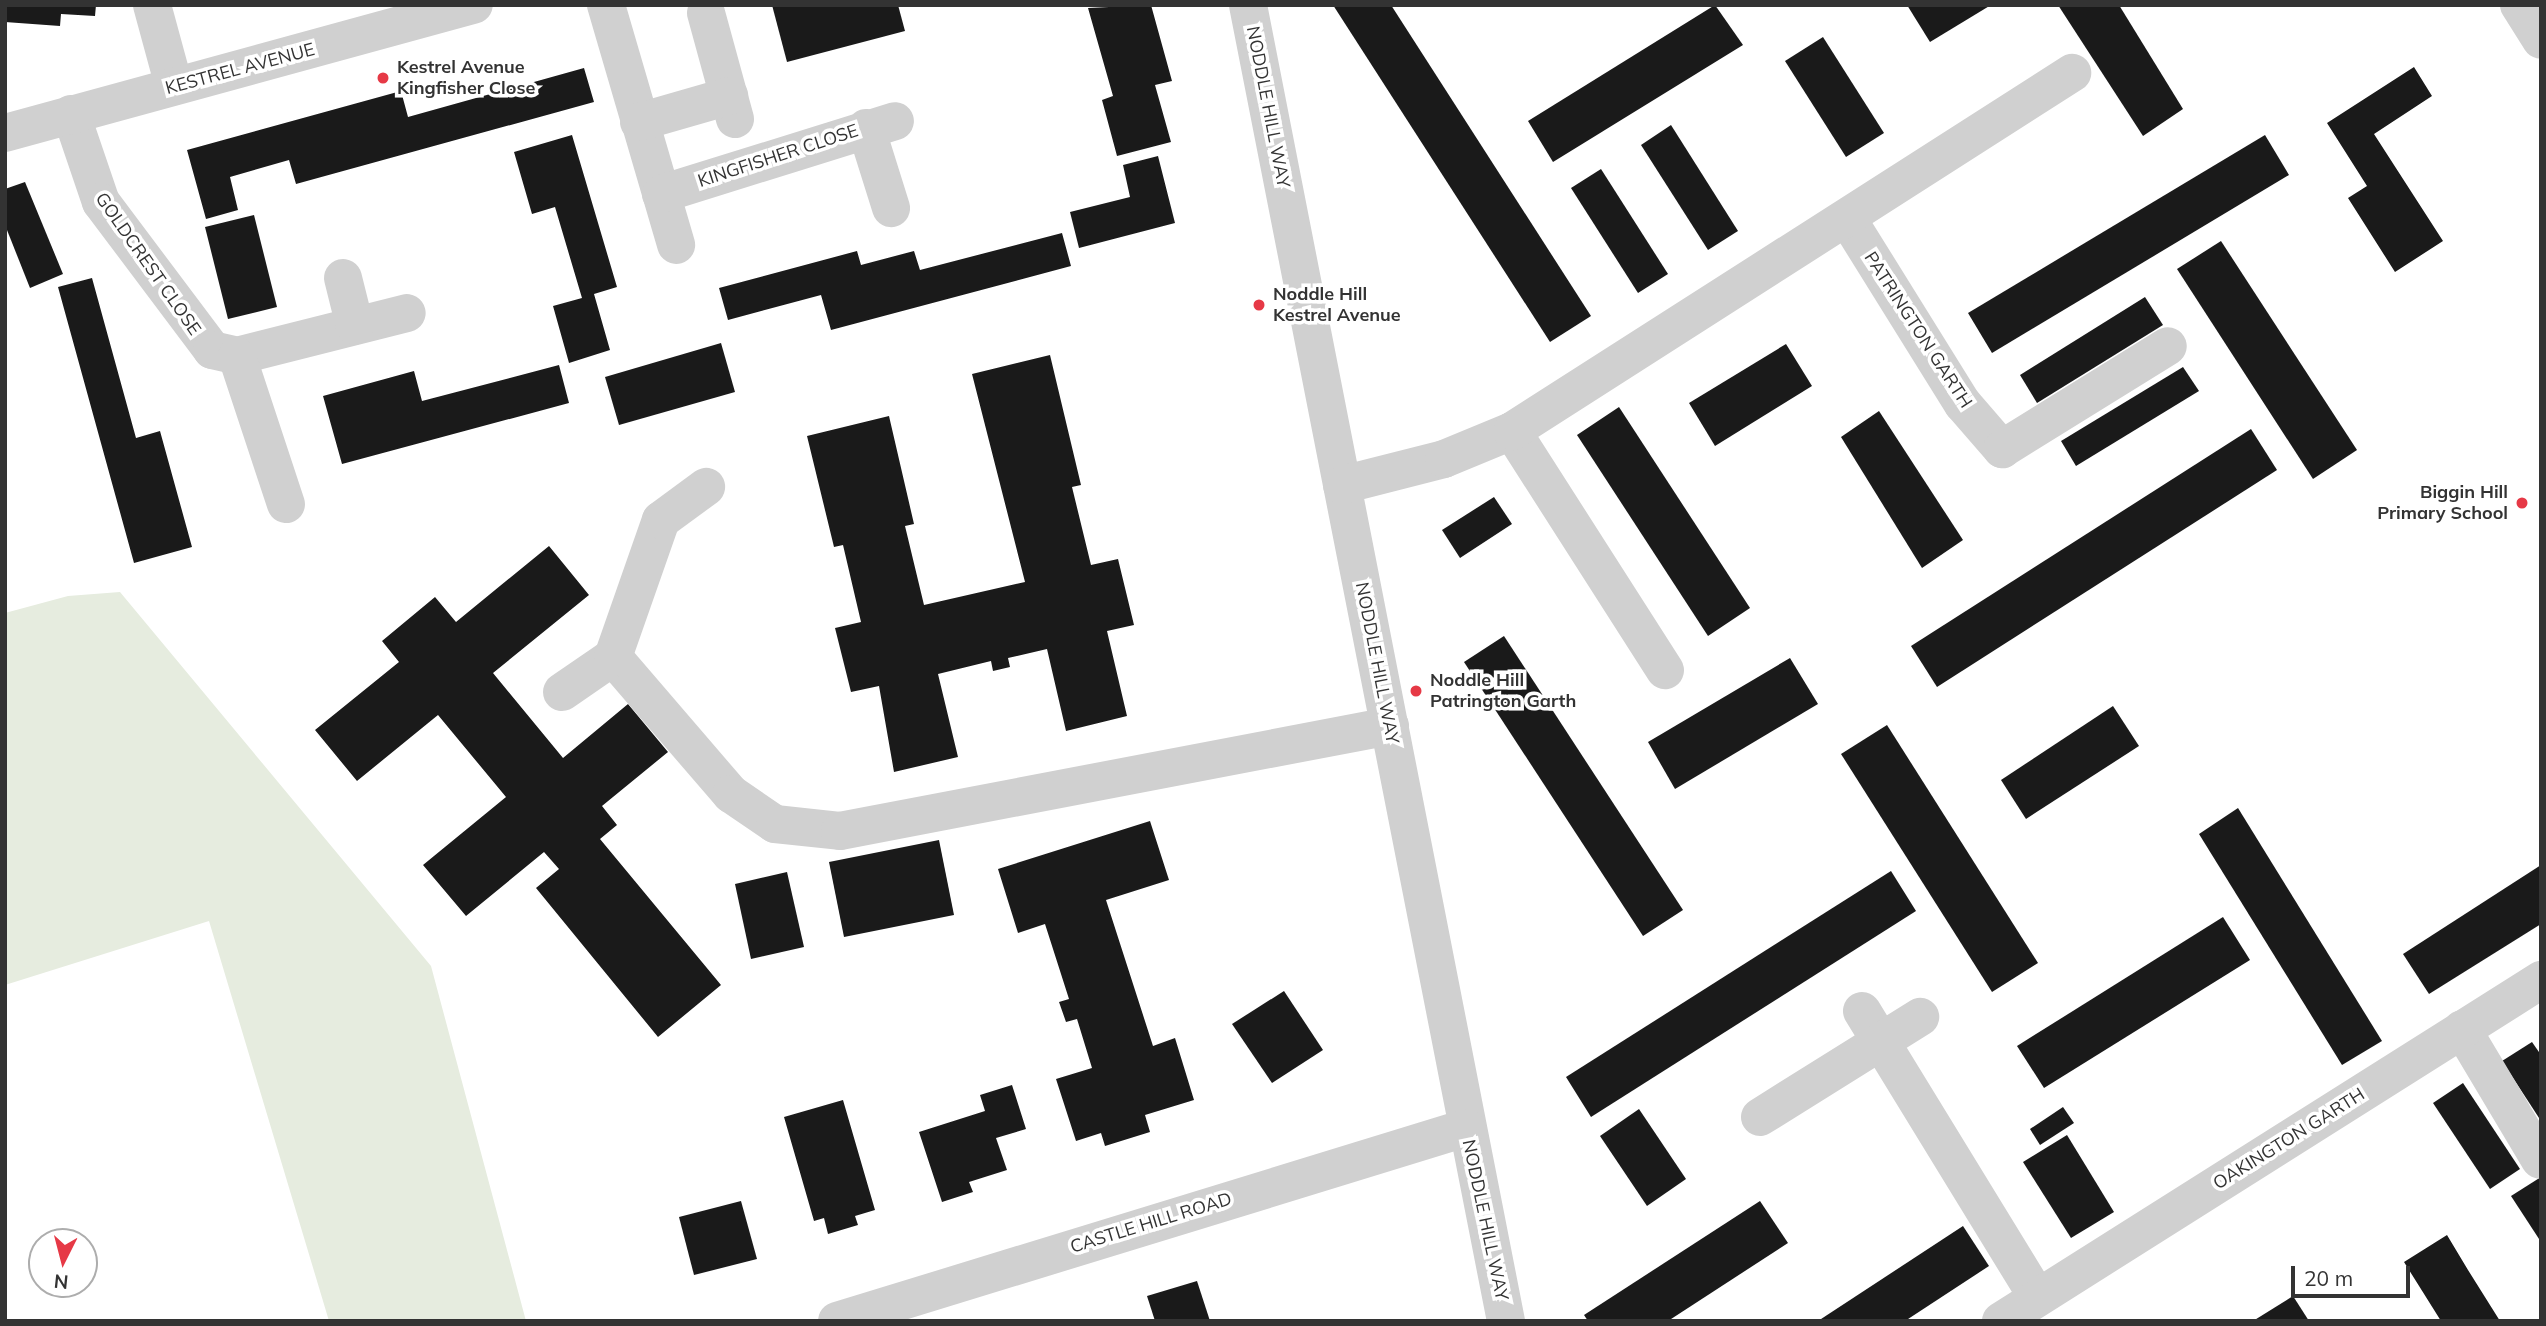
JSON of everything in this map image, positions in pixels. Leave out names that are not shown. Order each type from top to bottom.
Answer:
[{"type":"street","points":[[152,5],[174,86]]},
{"type":"street","name":"KESTREL AVENUE","points":[[5,133],[474,5]]},
{"type":"street","points":[[606,5],[676,245]]},
{"type":"street","name":"NODDLE HILL WAY","points":[[1248,5],[1466,1128],[1506,1321]]},
{"type":"street","points":[[2519,5],[2541,40]]},
{"type":"street","points":[[639,122],[732,107],[706,13]]},
{"type":"street","points":[[1342,485],[1444,459],[1512,431],[2072,73]]},
{"type":"street","name":"GOLDCREST CLOSE","points":[[71,114],[101,202],[191,330],[212,350],[237,356]]},
{"type":"street","name":"KINGFISHER CLOSE","points":[[661,194],[881,124],[891,208]]},
{"type":"street","name":"PATRINGTON GARTH","points":[[1847,218],[1964,404],[2002,449],[2168,346]]},
{"type":"street","points":[[343,278],[355,326]]},
{"type":"street","points":[[286,504],[237,356],[407,313]]},
{"type":"street","points":[[1512,431],[1665,670]]},
{"type":"street","points":[[562,692],[612,657],[661,520],[706,487]]},
{"type":"street","points":[[612,657],[731,794],[775,824],[840,831],[1390,726]]},
{"type":"street","name":"OAKINGTON GARTH","points":[[2001,1321],[2541,980]]},
{"type":"street","points":[[1862,1011],[2037,1297]]},
{"type":"street","points":[[1760,1116],[1882,1044],[1920,1017]]},
{"type":"street","points":[[2462,1029],[2540,1160]]},
{"type":"street","name":"CASTLE HILL ROAD","points":[[837,1321],[1466,1128]]},
{"type":"shaded area","points":[[120,592],[431,966],[526,1321],[329,1321],[209,921],[5,985],[5,613],[68,596]]},
{"type":"building","points":[[5,5],[96,5],[95,16],[61,14],[60,26],[5,22]]},
{"type":"building","points":[[772,5],[898,5],[905,31],[787,62]]},
{"type":"building","points":[[1151,5],[1172,81],[1155,85],[1171,142],[1117,156],[1102,100],[1113,96],[1088,8]]},
{"type":"building","points":[[1333,5],[1391,5],[1591,316],[1550,342]]},
{"type":"building","points":[[1715,5],[1743,45],[1553,162],[1528,121]]},
{"type":"building","points":[[1907,5],[1991,5],[1930,42]]},
{"type":"building","points":[[2058,5],[2119,5],[2183,109],[2143,136]]},
{"type":"building","points":[[1823,37],[1884,133],[1846,157],[1785,61]]},
{"type":"building","points":[[2414,67],[2432,96],[2374,134],[2443,241],[2395,272],[2348,198],[2367,186],[2327,123]]},
{"type":"building","points":[[584,68],[594,102],[296,184],[289,160],[230,177],[238,210],[206,219],[187,150],[401,91],[408,117]]},
{"type":"building","points":[[1671,125],[1738,231],[1708,250],[1641,145]]},
{"type":"building","points":[[572,135],[617,287],[594,294],[610,350],[569,363],[553,306],[582,298],[555,207],[532,214],[514,152]]},
{"type":"building","points":[[2265,135],[2289,175],[1992,353],[1968,313]]},
{"type":"building","points":[[1158,156],[1175,223],[1079,248],[1070,212],[1130,197],[1123,165]]},
{"type":"building","points":[[1601,169],[1668,274],[1638,293],[1571,188]]},
{"type":"building","points":[[25,182],[63,274],[30,288],[5,225],[5,189]]},
{"type":"building","points":[[254,215],[277,307],[228,319],[205,227]]},
{"type":"building","points":[[1062,233],[1071,266],[831,330],[821,295],[728,320],[719,288],[857,251],[861,265],[914,251],[920,270]]},
{"type":"building","points":[[2221,241],[2357,450],[2313,479],[2177,269]]},
{"type":"building","points":[[92,278],[136,438],[160,431],[192,547],[134,563],[58,287]]},
{"type":"building","points":[[2145,297],[2163,325],[2037,403],[2020,375]]},
{"type":"building","points":[[721,343],[735,392],[619,425],[605,377]]},
{"type":"building","points":[[1786,344],[1812,386],[1715,446],[1689,403]]},
{"type":"building","points":[[1050,355],[1081,485],[1072,487],[1091,565],[1118,559],[1134,625],[1107,631],[1127,716],[1066,731],[1047,649],[1008,658],[1010,667],[993,671],[991,661],[938,674],[958,757],[894,772],[879,686],[851,692],[835,628],[861,622],[843,545],[834,547],[807,436],[889,416],[914,524],[905,526],[924,605],[1025,582],[972,374]]},
{"type":"building","points":[[559,365],[569,403],[342,464],[323,396],[414,371],[422,401]]},
{"type":"building","points":[[2183,367],[2199,391],[2076,466],[2061,441]]},
{"type":"building","points":[[1619,407],[1750,608],[1708,636],[1577,435]]},
{"type":"building","points":[[1879,411],[1963,540],[1922,568],[1841,437]]},
{"type":"building","points":[[2251,429],[2277,470],[1937,687],[1911,646]]},
{"type":"building","points":[[1494,497],[1512,524],[1460,558],[1442,530]]},
{"type":"building","points":[[549,546],[589,595],[493,673],[563,758],[628,704],[668,752],[602,806],[617,825],[600,839],[721,985],[658,1037],[536,888],[559,869],[544,852],[466,916],[423,865],[506,797],[438,715],[357,781],[315,730],[399,662],[382,641],[435,597],[456,622]]},
{"type":"building","points":[[1504,636],[1683,910],[1643,936],[1464,662]]},
{"type":"building","points":[[1790,658],[1818,704],[1675,789],[1648,742]]},
{"type":"building","points":[[2113,706],[2139,746],[2026,819],[2001,780]]},
{"type":"building","points":[[1887,725],[2038,963],[1992,992],[1841,754]]},
{"type":"building","points":[[2238,808],[2382,1041],[2342,1065],[2199,834]]},
{"type":"building","points":[[1150,821],[1169,880],[1106,900],[1153,1046],[1175,1038],[1194,1100],[1145,1115],[1150,1132],[1105,1146],[1101,1133],[1076,1141],[1056,1079],[1092,1068],[1077,1019],[1066,1022],[1059,1002],[1069,999],[1045,924],[1018,933],[998,869]]},
{"type":"building","points":[[939,840],[954,915],[844,937],[829,862]]},
{"type":"building","points":[[2541,865],[2541,924],[2429,994],[2403,954]]},
{"type":"building","points":[[1891,871],[1916,911],[1591,1117],[1566,1077]]},
{"type":"building","points":[[787,872],[804,947],[751,959],[735,884]]},
{"type":"building","points":[[2223,917],[2250,960],[2044,1088],[2017,1046]]},
{"type":"building","points":[[1284,991],[1323,1050],[1272,1083],[1232,1024]]},
{"type":"building","points":[[2532,1042],[2541,1055],[2541,1121],[2502,1061]]},
{"type":"building","points":[[2463,1083],[2520,1169],[2490,1189],[2433,1103]]},
{"type":"building","points":[[1012,1085],[1026,1129],[996,1138],[1007,1170],[969,1182],[973,1192],[942,1202],[919,1132],[985,1111],[980,1095]]},
{"type":"building","points":[[843,1100],[875,1210],[855,1216],[858,1225],[828,1234],[824,1218],[814,1221],[784,1117]]},
{"type":"building","points":[[2063,1107],[2074,1123],[2040,1145],[2030,1129]]},
{"type":"building","points":[[1639,1109],[1686,1179],[1647,1206],[1600,1136]]},
{"type":"building","points":[[2067,1135],[2114,1212],[2071,1238],[2023,1162]]},
{"type":"building","points":[[2541,1177],[2541,1242],[2511,1196]]},
{"type":"building","points":[[741,1201],[757,1259],[694,1275],[679,1217]]},
{"type":"building","points":[[1760,1201],[1788,1243],[1668,1321],[1588,1321],[1584,1315]]},
{"type":"building","points":[[1963,1226],[1989,1266],[1905,1321],[1818,1321]]},
{"type":"building","points":[[2447,1235],[2500,1321],[2441,1321],[2404,1262]]},
{"type":"building","points":[[1197,1281],[1210,1321],[1155,1321],[1147,1296]]},
{"type":"building","points":[[2293,1296],[2309,1321],[2253,1321]]},
{"type":"place","name":"Kestrel Avenue Kingfisher Close","points":[[383,78]]},
{"type":"place","name":"Noddle Hill Kestrel Avenue","points":[[1259,305]]},
{"type":"place","name":"Biggin Hill Primary School","points":[[2522,503]]},
{"type":"place","name":"Noddle Hill Patrington Garth","points":[[1416,691]]}]
